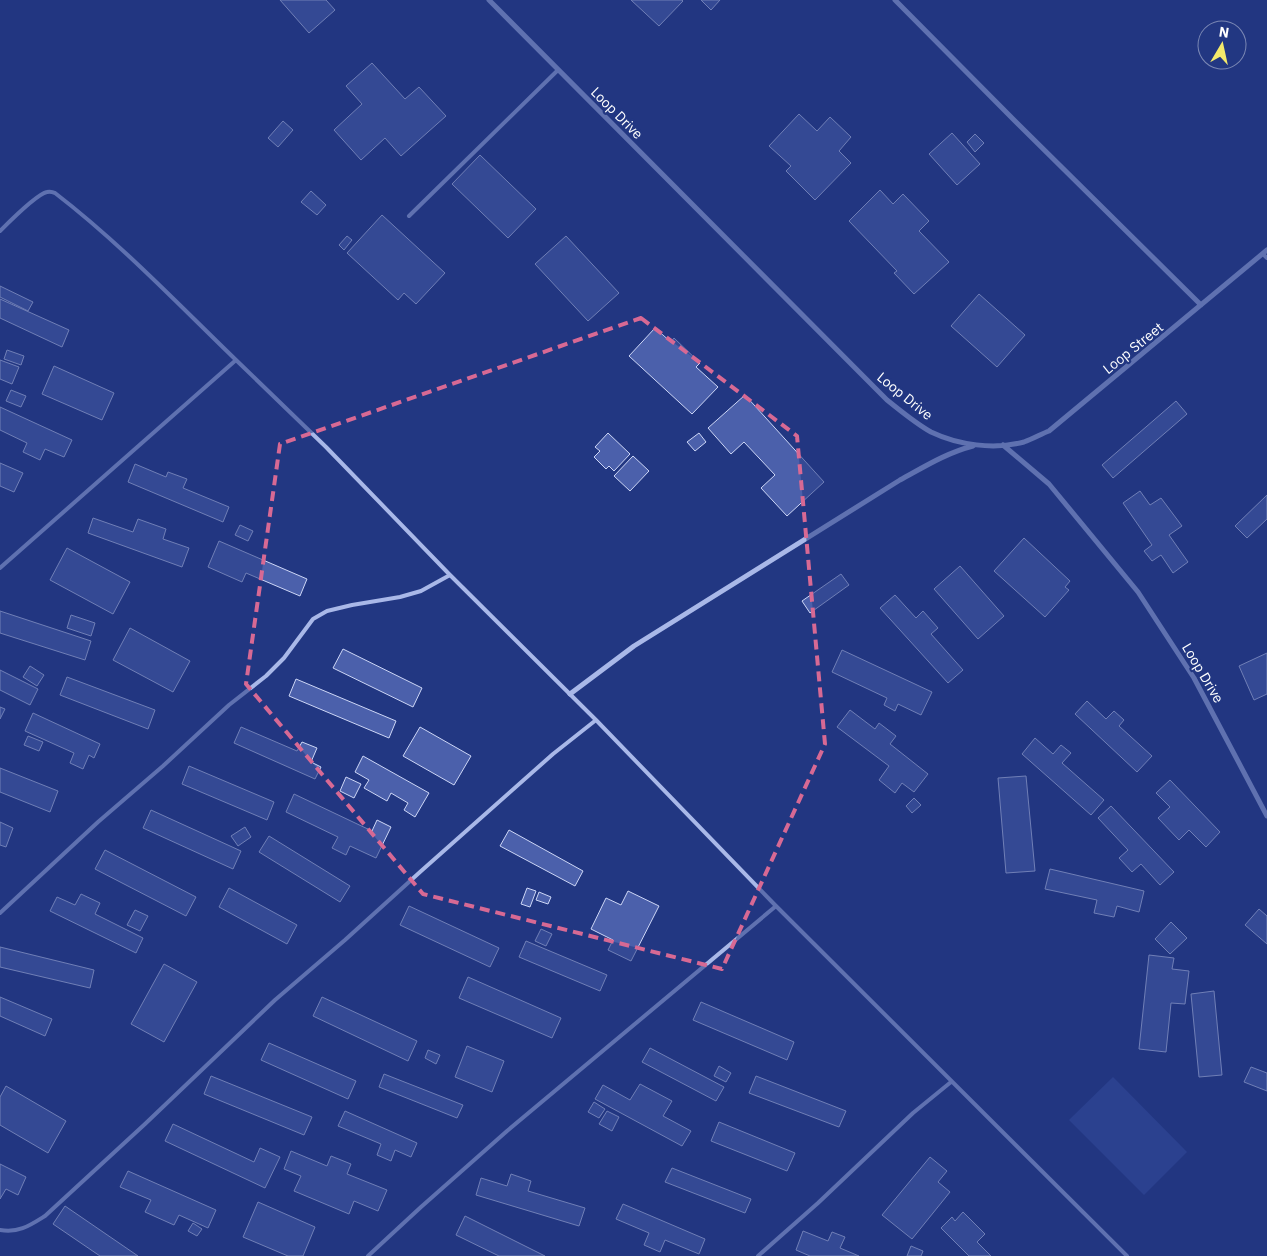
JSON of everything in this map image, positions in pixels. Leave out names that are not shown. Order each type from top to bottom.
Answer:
[{"type":"street","name":"Loop Drive","points":[[488,0],[887,400],[932,432],[960,442],[976,445],[1003,445],[1049,484],[1138,592],[1194,678],[1267,816]]},
{"type":"street","points":[[895,0],[1012,119],[1201,305]]},
{"type":"street","name":"Loop Street","points":[[1003,445],[1025,442],[1049,431],[1201,305],[1266,254]]},
{"type":"street","points":[[570,694],[634,646],[900,480],[956,450],[976,445]]},
{"type":"lane","points":[[409,216],[558,70]]},
{"type":"lane","points":[[0,231],[41,195],[50,191],[89,220],[134,261],[326,447],[450,575],[596,720],[776,906],[1127,1256]]},
{"type":"lane","points":[[0,568],[236,360]]},
{"type":"lane","points":[[0,913],[229,705],[266,676],[284,658],[313,619],[328,612],[352,605],[400,597],[421,591],[450,575]]},
{"type":"lane","points":[[0,1230],[12,1232],[29,1226],[45,1216],[275,1000],[546,761],[596,720]]},
{"type":"lane","points":[[368,1256],[420,1206],[507,1131],[776,906]]},
{"type":"lane","points":[[758,1256],[818,1203],[913,1113],[951,1082]]},
{"type":"highlighted area","points":[[641,318],[797,436],[825,744],[722,969],[423,894],[246,684],[280,444]]},
{"type":"shaded area","points":[[1113,1077],[1187,1152],[1144,1195],[1069,1120]]},
{"type":"building","points":[[280,0],[326,0],[335,10],[309,33]]},
{"type":"building","points":[[631,0],[682,0],[683,1],[659,26]]},
{"type":"building","points":[[701,0],[720,0],[711,10]]},
{"type":"building","points":[[372,63],[405,99],[419,87],[446,116],[401,156],[385,138],[361,160],[334,130],[362,104],[346,86]]},
{"type":"building","points":[[799,114],[817,131],[830,117],[851,137],[839,151],[851,163],[815,200],[786,171],[791,166],[769,146]]},
{"type":"building","points":[[283,121],[293,130],[278,147],[268,138]]},
{"type":"building","points":[[952,133],[980,164],[957,185],[929,154]]},
{"type":"building","points":[[975,134],[984,143],[975,152],[967,142]]},
{"type":"building","points":[[480,155],[536,209],[508,238],[452,184]]},
{"type":"building","points":[[880,190],[893,204],[903,194],[929,221],[919,231],[949,262],[914,294],[894,273],[897,271],[849,221]]},
{"type":"building","points":[[311,191],[326,205],[317,215],[301,202]]},
{"type":"building","points":[[382,215],[445,273],[416,304],[404,293],[398,300],[347,253]]},
{"type":"building","points":[[347,236],[352,240],[344,250],[339,245]]},
{"type":"building","points":[[566,236],[619,293],[588,321],[535,264]]},
{"type":"building","points":[[0,286],[33,302],[28,311],[0,297]]},
{"type":"building","points":[[979,294],[1025,335],[997,367],[951,326]]},
{"type":"building","points":[[0,299],[69,330],[62,347],[0,318]]},
{"type":"building","points":[[655,328],[671,342],[674,338],[700,363],[696,367],[718,387],[692,414],[629,356]]},
{"type":"building","points":[[7,350],[24,356],[21,365],[4,359]]},
{"type":"building","points":[[0,360],[19,367],[12,384],[0,379]]},
{"type":"building","points":[[54,366],[114,393],[102,420],[42,394]]},
{"type":"building","points":[[11,390],[26,396],[21,407],[6,401]]},
{"type":"building","points":[[745,395],[824,482],[787,516],[761,488],[775,475],[744,442],[731,454],[708,428]]},
{"type":"building","points":[[1176,401],[1187,414],[1113,478],[1102,465]]},
{"type":"building","points":[[0,407],[72,440],[64,457],[45,449],[40,460],[23,452],[27,443],[0,430]]},
{"type":"building","points":[[608,433],[630,454],[614,471],[609,466],[606,469],[594,457],[600,451],[595,447]]},
{"type":"building","points":[[699,433],[706,442],[695,451],[687,442]]},
{"type":"building","points":[[633,456],[649,471],[630,491],[614,476]]},
{"type":"building","points":[[0,463],[23,473],[14,492],[0,486]]},
{"type":"building","points":[[135,464],[166,477],[168,472],[187,479],[183,488],[229,507],[223,522],[128,482]]},
{"type":"building","points":[[1140,491],[1150,505],[1161,498],[1182,526],[1169,535],[1188,562],[1173,573],[1161,555],[1152,561],[1144,551],[1152,545],[1123,503]]},
{"type":"building","points":[[1267,495],[1267,519],[1247,538],[1235,526]]},
{"type":"building","points":[[93,518],[133,532],[138,519],[166,529],[163,539],[189,548],[182,567],[88,533]]},
{"type":"building","points":[[240,525],[253,531],[248,541],[235,535]]},
{"type":"building","points":[[1024,538],[1070,581],[1065,587],[1069,590],[1045,617],[994,571]]},
{"type":"building","points":[[219,541],[307,579],[300,596],[246,573],[242,582],[208,567]]},
{"type":"building","points":[[67,548],[130,582],[113,614],[50,580]]},
{"type":"building","points":[[960,566],[1004,616],[978,639],[934,589]]},
{"type":"building","points":[[841,574],[849,585],[810,613],[802,601]]},
{"type":"building","points":[[895,595],[916,618],[923,611],[938,628],[931,634],[963,670],[948,683],[880,608]]},
{"type":"building","points":[[0,611],[91,641],[85,660],[0,633]]},
{"type":"building","points":[[71,615],[95,623],[91,636],[67,628]]},
{"type":"building","points":[[130,628],[190,661],[173,692],[113,660]]},
{"type":"building","points":[[343,649],[422,688],[413,707],[333,668]]},
{"type":"building","points":[[842,650],[932,692],[921,715],[898,704],[895,711],[884,705],[887,698],[832,672]]},
{"type":"building","points":[[1267,653],[1267,694],[1254,700],[1239,666]]},
{"type":"building","points":[[30,666],[44,675],[37,686],[23,677]]},
{"type":"building","points":[[0,670],[38,689],[30,705],[0,690]]},
{"type":"building","points":[[67,677],[155,710],[148,729],[60,695]]},
{"type":"building","points":[[296,679],[396,721],[389,738],[289,696]]},
{"type":"building","points":[[1087,701],[1106,719],[1114,711],[1124,720],[1119,726],[1152,756],[1137,772],[1075,714]]},
{"type":"building","points":[[0,707],[5,709],[0,719]]},
{"type":"building","points":[[850,710],[875,729],[879,723],[896,736],[890,744],[928,774],[914,792],[902,783],[895,793],[879,780],[889,766],[837,727]]},
{"type":"building","points":[[33,713],[100,744],[94,758],[89,755],[83,769],[70,763],[74,753],[25,731]]},
{"type":"building","points":[[241,727],[297,751],[302,742],[317,748],[311,762],[321,767],[315,779],[234,743]]},
{"type":"building","points":[[420,727],[471,756],[454,785],[403,756]]},
{"type":"building","points":[[28,736],[43,742],[39,751],[24,745]]},
{"type":"building","points":[[1035,738],[1053,754],[1061,745],[1071,753],[1062,763],[1104,800],[1091,815],[1022,754]]},
{"type":"building","points":[[363,756],[429,793],[415,817],[404,810],[408,803],[391,793],[387,801],[364,788],[369,780],[355,772]]},
{"type":"building","points":[[189,766],[274,802],[267,820],[182,784]]},
{"type":"building","points":[[0,768],[58,791],[50,812],[0,792]]},
{"type":"building","points":[[1026,776],[1035,871],[1006,873],[998,778]]},
{"type":"building","points":[[346,777],[361,784],[354,798],[340,791]]},
{"type":"building","points":[[1170,780],[1220,832],[1206,847],[1189,830],[1179,840],[1158,818],[1170,807],[1156,793]]},
{"type":"building","points":[[294,794],[372,831],[377,820],[391,827],[376,858],[350,846],[346,855],[332,848],[338,837],[286,812]]},
{"type":"building","points":[[914,798],[921,805],[912,813],[906,806]]},
{"type":"building","points":[[1111,806],[1174,872],[1160,885],[1141,864],[1132,872],[1119,858],[1128,850],[1098,818]]},
{"type":"building","points":[[151,810],[241,851],[233,869],[143,828]]},
{"type":"building","points":[[0,822],[13,828],[6,847],[0,845]]},
{"type":"building","points":[[245,827],[251,837],[238,846],[231,836]]},
{"type":"building","points":[[509,830],[583,871],[575,886],[500,846]]},
{"type":"building","points":[[269,836],[350,886],[340,902],[259,852]]},
{"type":"building","points":[[105,850],[196,897],[186,916],[95,869]]},
{"type":"building","points":[[1050,869],[1144,891],[1139,912],[1117,906],[1114,917],[1094,913],[1097,900],[1045,889]]},
{"type":"building","points":[[229,888],[297,925],[287,944],[219,907]]},
{"type":"building","points":[[527,888],[536,891],[530,907],[521,904]]},
{"type":"building","points":[[628,891],[659,906],[631,961],[608,950],[613,940],[591,929],[606,898],[621,905]]},
{"type":"building","points":[[539,892],[551,897],[548,904],[536,900]]},
{"type":"building","points":[[81,894],[100,903],[95,914],[143,938],[136,953],[50,911],[57,897],[75,905]]},
{"type":"building","points":[[409,906],[499,948],[490,967],[400,925]]},
{"type":"building","points":[[1259,909],[1267,916],[1267,944],[1245,925]]},
{"type":"building","points":[[135,910],[148,916],[140,931],[127,925]]},
{"type":"building","points":[[1171,922],[1187,938],[1170,954],[1155,939]]},
{"type":"building","points":[[541,929],[552,934],[546,946],[535,941]]},
{"type":"building","points":[[526,941],[607,975],[600,991],[519,957]]},
{"type":"building","points":[[0,947],[94,970],[90,988],[0,967]]},
{"type":"building","points":[[1149,955],[1174,958],[1172,969],[1189,971],[1185,1004],[1171,1003],[1166,1052],[1139,1049]]},
{"type":"building","points":[[164,964],[197,982],[164,1042],[131,1024]]},
{"type":"building","points":[[468,977],[561,1018],[552,1038],[459,998]]},
{"type":"building","points":[[1214,991],[1222,1075],[1199,1077],[1191,994]]},
{"type":"building","points":[[0,997],[52,1019],[45,1036],[0,1016]]},
{"type":"building","points":[[322,997],[417,1041],[408,1061],[313,1016]]},
{"type":"building","points":[[701,1002],[794,1042],[787,1060],[693,1020]]},
{"type":"building","points":[[269,1043],[356,1081],[348,1099],[261,1060]]},
{"type":"building","points":[[467,1046],[504,1061],[492,1092],[455,1077]]},
{"type":"building","points":[[650,1048],[724,1087],[716,1101],[642,1062]]},
{"type":"building","points":[[428,1050],[440,1055],[436,1064],[425,1058]]},
{"type":"building","points":[[719,1066],[731,1073],[726,1082],[714,1076]]},
{"type":"building","points":[[1251,1067],[1267,1073],[1267,1091],[1244,1082]]},
{"type":"building","points":[[384,1074],[463,1105],[457,1118],[379,1087]]},
{"type":"building","points":[[211,1076],[312,1117],[304,1135],[204,1094]]},
{"type":"building","points":[[756,1076],[846,1111],[839,1127],[749,1093]]},
{"type":"building","points":[[640,1084],[672,1101],[663,1116],[691,1131],[682,1146],[595,1099],[603,1085],[630,1100]]},
{"type":"building","points":[[6,1086],[66,1121],[48,1153],[0,1125],[0,1097]]},
{"type":"building","points":[[594,1102],[605,1109],[599,1118],[588,1112]]},
{"type":"building","points":[[345,1111],[417,1143],[411,1157],[395,1150],[391,1161],[377,1155],[381,1144],[338,1126]]},
{"type":"building","points":[[607,1111],[619,1117],[612,1131],[599,1124]]},
{"type":"building","points":[[719,1122],[795,1153],[787,1171],[711,1141]]},
{"type":"building","points":[[173,1124],[254,1162],[260,1148],[280,1157],[265,1188],[165,1141]]},
{"type":"building","points":[[291,1151],[327,1166],[331,1156],[351,1164],[347,1174],[387,1190],[378,1211],[354,1201],[349,1214],[294,1191],[301,1176],[284,1169]]},
{"type":"building","points":[[930,1157],[947,1171],[938,1182],[950,1192],[912,1239],[882,1215]]},
{"type":"building","points":[[0,1164],[26,1177],[18,1195],[6,1189],[0,1199]]},
{"type":"building","points":[[672,1168],[751,1199],[745,1213],[665,1182]]},
{"type":"building","points":[[128,1171],[216,1210],[208,1228],[179,1215],[174,1225],[145,1212],[151,1200],[120,1187]]},
{"type":"building","points":[[511,1174],[531,1181],[528,1191],[585,1208],[579,1226],[476,1195],[481,1178],[507,1186]]},
{"type":"building","points":[[258,1202],[315,1227],[303,1256],[288,1256],[243,1237]]},
{"type":"building","points":[[623,1204],[705,1239],[699,1254],[665,1240],[660,1252],[644,1245],[649,1233],[616,1219]]},
{"type":"building","points":[[65,1206],[138,1256],[100,1256],[53,1224]]},
{"type":"building","points":[[963,1212],[985,1234],[977,1242],[991,1256],[969,1256],[941,1228],[952,1217],[955,1221]]},
{"type":"building","points":[[465,1216],[545,1256],[499,1256],[456,1235]]},
{"type":"building","points":[[193,1223],[202,1229],[197,1236],[188,1231]]},
{"type":"building","points":[[803,1231],[828,1241],[832,1232],[845,1237],[840,1248],[859,1256],[810,1256],[796,1250]]},
{"type":"building","points":[[911,1246],[923,1251],[921,1256],[907,1256]]}]
